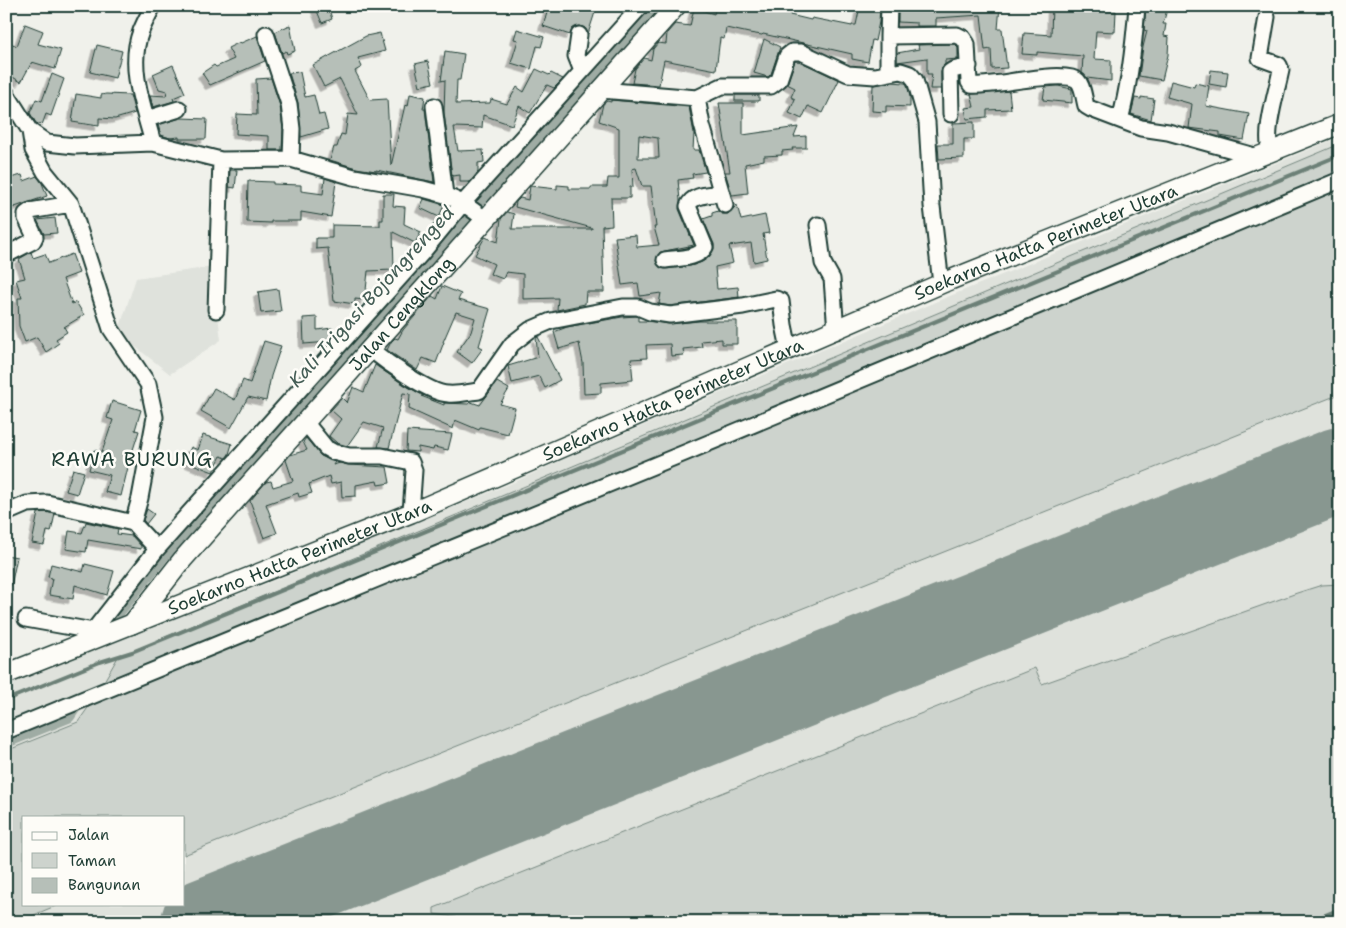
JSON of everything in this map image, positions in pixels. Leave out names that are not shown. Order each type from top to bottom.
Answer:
[{"type":"main road","name":"Jalan Cengklong","points":[[132,624],[262,450],[305,422],[483,217],[676,6]]},
{"type":"main road","name":"Soekarno Hatta Perimeter Utara","points":[[6,674],[94,634],[132,624],[410,513],[789,349],[836,331],[946,278],[1340,124]]},
{"type":"street","points":[[153,6],[140,32],[135,62],[137,83],[153,143]]},
{"type":"street","points":[[26,619],[94,634],[157,549],[262,450],[422,253],[641,6]]},
{"type":"street","points":[[888,73],[889,6]]},
{"type":"street","points":[[1120,120],[1125,102],[1135,37],[1135,7]]},
{"type":"street","points":[[888,36],[957,35],[967,44],[969,82],[971,85],[1043,78],[1075,78],[1080,83],[1086,106],[1120,120],[1141,128],[1168,132],[1264,154],[1268,146],[1268,131],[1281,70],[1279,65],[1260,58],[1267,17]]},
{"type":"street","points":[[266,34],[289,104],[292,129],[291,159]]},
{"type":"street","points":[[579,35],[576,56],[582,71]]},
{"type":"street","points":[[601,90],[697,98],[722,86],[771,86],[779,80],[787,56],[792,52],[801,52],[848,74],[875,76],[901,71],[910,74],[915,80],[927,122],[932,206],[946,278]]},
{"type":"street","points":[[951,114],[950,72],[969,66]]},
{"type":"street","points":[[6,93],[30,131],[47,143],[75,146],[153,143],[221,160],[291,159],[354,177],[423,189],[445,195],[465,204],[483,217]]},
{"type":"street","points":[[665,260],[698,255],[705,247],[688,206],[690,202],[695,198],[723,199],[702,124],[697,98]]},
{"type":"street","points":[[434,106],[445,195]]},
{"type":"street","points":[[147,119],[179,109]]},
{"type":"street","points":[[30,131],[33,150],[46,172],[71,204],[112,329],[148,384],[155,416],[140,498],[133,523]]},
{"type":"street","points":[[216,310],[221,160]]},
{"type":"street","points":[[6,730],[668,460],[1340,180]]},
{"type":"street","points":[[6,255],[33,241],[35,237],[26,214],[30,211],[71,204]]},
{"type":"street","points":[[818,224],[823,263],[832,279],[836,331]]},
{"type":"street","points":[[370,349],[384,361],[436,392],[448,394],[479,391],[512,344],[530,330],[551,320],[623,307],[638,307],[650,312],[670,315],[743,306],[776,298],[781,301],[789,349]]},
{"type":"street","points":[[305,422],[326,448],[333,452],[349,456],[382,456],[410,462],[414,470],[410,513]]},
{"type":"street","points":[[6,513],[27,504],[46,503],[133,523],[157,549]]},
{"type":"shaded area","points":[[1340,137],[1340,922],[6,922],[6,684],[134,631],[206,607],[283,577],[517,481],[562,460],[940,300]]},
{"type":"shaded area","points":[[212,267],[221,340],[170,374],[118,333],[136,278]]},
{"type":"green space","points":[[1340,144],[1340,394],[185,855],[185,816],[22,816],[22,906],[55,906],[17,922],[6,922],[6,751],[78,722],[118,657]]},
{"type":"green space","points":[[1340,584],[1340,922],[485,922],[434,914],[434,908],[1035,668],[1042,684],[1297,593],[1322,585]]},
{"type":"building","points":[[315,6],[328,6],[332,19],[322,23]]},
{"type":"building","points":[[549,6],[597,6],[588,34],[585,28],[580,26],[572,29],[570,35],[543,26]]},
{"type":"building","points":[[716,6],[738,9],[739,6],[763,6],[791,12],[790,15],[811,20],[812,18],[852,26],[856,25],[860,6],[880,6],[875,41],[872,40],[868,62],[852,59],[852,54],[763,34],[726,28],[724,39],[720,38],[716,70],[664,60],[659,85],[632,83],[635,69],[644,58],[651,60],[653,49],[658,43],[666,44],[667,33],[675,24],[690,26],[694,8],[714,14]]},
{"type":"building","points":[[898,6],[1000,6],[998,29],[1002,29],[1007,68],[992,69],[991,49],[985,50],[981,15],[936,18],[936,26],[917,26],[917,23],[898,22]]},
{"type":"building","points":[[1052,6],[1093,6],[1092,10],[1116,11],[1115,32],[1096,31],[1094,59],[1111,60],[1111,81],[1087,78],[1082,73],[1083,56],[1037,52],[1037,55],[1022,54],[1024,33],[1051,35]]},
{"type":"building","points":[[1146,6],[1168,6],[1163,24],[1166,24],[1164,36],[1169,37],[1168,55],[1162,80],[1139,76],[1147,31],[1144,30]]},
{"type":"building","points":[[25,24],[43,31],[38,44],[61,50],[55,69],[32,62],[21,82],[6,73],[6,41],[17,46]]},
{"type":"building","points":[[290,25],[295,51],[287,54],[286,51],[282,53],[275,32]]},
{"type":"building","points":[[517,29],[544,37],[541,47],[537,46],[531,69],[511,63],[518,40],[514,39]]},
{"type":"building","points":[[380,33],[385,51],[358,58],[362,67],[355,71],[370,100],[387,99],[391,166],[405,105],[408,106],[410,94],[425,97],[423,109],[425,109],[434,182],[376,170],[356,168],[330,160],[341,134],[345,135],[348,114],[358,115],[340,79],[324,87],[313,65],[366,36]]},
{"type":"building","points":[[257,36],[265,61],[210,85],[202,73],[214,65],[216,67],[234,59],[228,48]]},
{"type":"building","points":[[764,39],[780,47],[771,74],[768,77],[754,73]]},
{"type":"building","points":[[955,44],[958,47],[958,59],[945,60],[941,72],[941,89],[930,89],[932,74],[927,74],[927,58],[897,62],[897,53],[919,49],[918,45]]},
{"type":"building","points":[[97,45],[122,51],[115,78],[90,72]]},
{"type":"building","points":[[445,51],[464,54],[460,80],[457,80],[456,104],[490,103],[491,99],[507,104],[517,87],[524,92],[536,69],[563,79],[554,88],[547,85],[530,113],[519,106],[512,125],[483,115],[482,128],[454,127],[458,151],[483,150],[484,162],[478,163],[478,172],[470,182],[460,182],[460,175],[452,176],[444,113],[445,80],[441,81]]},
{"type":"building","points":[[428,61],[433,83],[420,86],[415,64]]},
{"type":"building","points":[[795,61],[799,61],[839,80],[823,113],[808,106],[802,119],[789,113],[795,99],[791,97],[795,88],[787,84]]},
{"type":"building","points":[[173,65],[185,93],[173,98],[174,101],[153,107],[150,95],[166,96],[167,91],[159,89],[153,74]]},
{"type":"building","points":[[1211,70],[1228,72],[1226,87],[1209,84]]},
{"type":"building","points":[[300,72],[305,97],[314,95],[319,115],[324,114],[328,129],[301,137],[298,103],[289,73]]},
{"type":"building","points":[[52,74],[64,79],[51,116],[46,114],[42,125],[36,123],[30,113],[36,99],[42,101]]},
{"type":"building","points":[[271,78],[280,106],[283,129],[282,150],[269,150],[269,136],[236,134],[237,114],[257,115],[256,79]]},
{"type":"building","points":[[1171,81],[1194,87],[1195,83],[1209,86],[1206,106],[1249,114],[1244,140],[1220,136],[1220,132],[1189,128],[1192,104],[1167,97]]},
{"type":"building","points":[[892,82],[907,84],[910,107],[886,106],[886,112],[872,111],[873,85]]},
{"type":"building","points":[[1058,86],[1072,89],[1072,103],[1043,100],[1045,87]]},
{"type":"building","points":[[1009,91],[1011,109],[987,110],[987,117],[967,119],[965,108],[974,107],[971,94]]},
{"type":"building","points":[[76,94],[101,98],[101,95],[106,94],[130,95],[135,113],[115,119],[99,118],[99,126],[72,122]]},
{"type":"building","points":[[735,95],[759,95],[759,101],[735,101]]},
{"type":"building","points":[[1141,97],[1154,99],[1151,120],[1131,114],[1135,98],[1141,99]]},
{"type":"building","points":[[611,100],[689,107],[694,133],[693,150],[699,150],[706,172],[692,174],[693,178],[678,180],[679,209],[694,245],[660,252],[656,261],[661,268],[690,266],[702,262],[709,257],[714,249],[714,244],[703,219],[712,216],[712,213],[718,211],[722,214],[728,214],[737,205],[741,220],[765,215],[769,233],[763,234],[767,259],[754,262],[751,243],[729,246],[733,263],[715,267],[717,289],[738,287],[739,297],[670,306],[659,304],[661,293],[640,296],[638,283],[622,285],[615,237],[636,235],[637,247],[659,245],[654,227],[656,227],[651,186],[642,186],[636,168],[632,169],[633,187],[630,187],[630,198],[611,198],[612,225],[602,226],[604,292],[586,292],[585,304],[557,310],[558,298],[523,299],[523,274],[506,272],[503,279],[490,274],[494,264],[475,255],[485,237],[498,242],[501,219],[507,212],[514,214],[512,229],[592,229],[515,207],[516,202],[520,198],[528,200],[530,186],[557,189],[557,185],[569,186],[569,189],[591,189],[591,187],[607,187],[608,178],[619,178],[619,128],[599,121],[603,104],[607,101],[611,102]],"holes":[[[639,135],[658,138],[659,158],[638,158]]]},
{"type":"building","points":[[719,103],[743,103],[743,135],[798,127],[794,137],[806,136],[806,148],[792,148],[793,150],[782,151],[782,155],[764,156],[764,160],[745,164],[748,193],[732,195],[725,172],[730,172]]},
{"type":"building","points":[[181,118],[207,119],[206,139],[179,139],[179,137],[170,138],[161,135],[158,125]]},
{"type":"building","points":[[974,122],[974,139],[964,139],[964,158],[939,159],[938,144],[953,144],[953,123]]},
{"type":"building","points":[[230,170],[237,170],[235,188],[229,187]]},
{"type":"building","points":[[22,175],[24,181],[37,176],[47,196],[6,210],[6,179]]},
{"type":"building","points":[[325,178],[336,182],[331,217],[301,212],[301,221],[247,222],[248,181],[301,185],[301,191],[323,194]]},
{"type":"building","points":[[383,194],[394,194],[393,206],[405,207],[404,224],[421,232],[415,243],[393,232],[394,270],[368,271],[365,300],[355,299],[355,304],[334,301],[328,248],[316,249],[316,238],[332,238],[332,225],[380,226],[380,220],[383,220]]},
{"type":"building","points":[[424,199],[444,205],[439,217],[420,208]]},
{"type":"building","points":[[55,218],[57,233],[44,234],[37,220]]},
{"type":"building","points":[[31,252],[33,258],[45,254],[49,263],[72,254],[79,273],[63,279],[72,304],[76,302],[84,315],[64,327],[67,332],[56,339],[59,343],[46,352],[37,337],[25,342],[19,326],[18,298],[22,298],[16,280],[25,278],[19,259]]},
{"type":"building","points":[[442,286],[461,294],[458,300],[490,309],[479,346],[483,348],[472,363],[457,352],[471,332],[475,318],[456,312],[436,363],[423,358],[417,370],[387,350],[391,342],[395,338],[398,339],[403,330],[432,296],[437,299]]},
{"type":"building","points":[[278,289],[281,311],[261,313],[258,292]]},
{"type":"building","points":[[636,316],[638,321],[669,324],[699,321],[737,321],[737,344],[722,344],[722,339],[701,341],[702,347],[683,349],[684,355],[671,356],[670,344],[646,345],[647,358],[631,359],[633,380],[601,383],[601,393],[584,394],[583,363],[579,343],[559,349],[554,332],[567,327]]},
{"type":"building","points":[[317,317],[317,330],[332,328],[333,339],[330,342],[304,344],[303,318]]},
{"type":"building","points":[[538,337],[560,380],[545,388],[539,376],[512,383],[508,366],[538,357],[536,338]]},
{"type":"building","points":[[264,341],[281,346],[271,376],[266,401],[248,397],[231,428],[201,411],[214,388],[235,400],[243,380],[250,383]]},
{"type":"building","points":[[375,365],[424,396],[421,396],[444,405],[444,403],[468,404],[471,402],[480,405],[497,382],[509,389],[500,404],[515,408],[508,434],[480,427],[479,430],[455,420],[453,429],[409,409],[410,394],[403,393],[389,448],[378,447],[383,428],[364,422],[347,446],[337,443],[329,436],[341,419],[331,410],[342,398],[347,403],[353,387],[364,392]]},
{"type":"building","points":[[112,401],[141,410],[135,430],[139,431],[121,496],[105,492],[110,475],[89,470],[94,450],[102,452],[113,420],[107,418]]},
{"type":"building","points":[[407,431],[452,434],[448,450],[434,447],[433,450],[418,447],[418,452],[406,451]]},
{"type":"building","points":[[203,435],[232,444],[229,454],[226,458],[221,456],[213,472],[185,461],[191,447],[198,450]]},
{"type":"building","points":[[306,438],[321,456],[335,462],[333,465],[340,463],[387,467],[390,483],[378,485],[377,481],[356,485],[356,496],[342,497],[341,482],[331,484],[329,476],[309,484],[312,493],[299,497],[298,493],[266,504],[277,533],[264,538],[250,501],[266,482],[271,481],[273,487],[293,481],[286,460],[290,455],[307,450],[303,442]]},
{"type":"building","points":[[73,469],[84,472],[77,494],[66,491]]},
{"type":"building","points":[[147,509],[154,514],[146,524],[143,520]]},
{"type":"building","points":[[38,513],[55,514],[51,532],[47,531],[44,545],[32,543]]},
{"type":"building","points":[[86,522],[118,529],[117,534],[132,536],[141,546],[141,549],[88,540],[86,552],[66,549],[69,531],[82,533]]},
{"type":"building","points":[[6,555],[17,557],[11,586],[6,586]]},
{"type":"building","points":[[51,564],[83,572],[85,564],[114,571],[107,595],[75,585],[73,599],[49,595],[52,578],[48,577]]},
{"type":"waterway","name":"Kali Irigasi Bojongrenged","points":[[116,614],[163,555],[658,6]]},
{"type":"waterway","points":[[6,700],[100,662],[132,652],[1340,155]]},
{"type":"waterway","name":"Kali Irigasi Bojongrenged","points":[[6,741],[68,716],[76,704]]},
{"type":"waterway","points":[[1308,922],[1340,909]]},
{"type":"taxiway","points":[[1302,485],[1340,475]]},
{"type":"runway","points":[[204,922],[1340,470]]},
{"type":"district","name":"RAWA BURUNG","points":[[132,459]]}]
